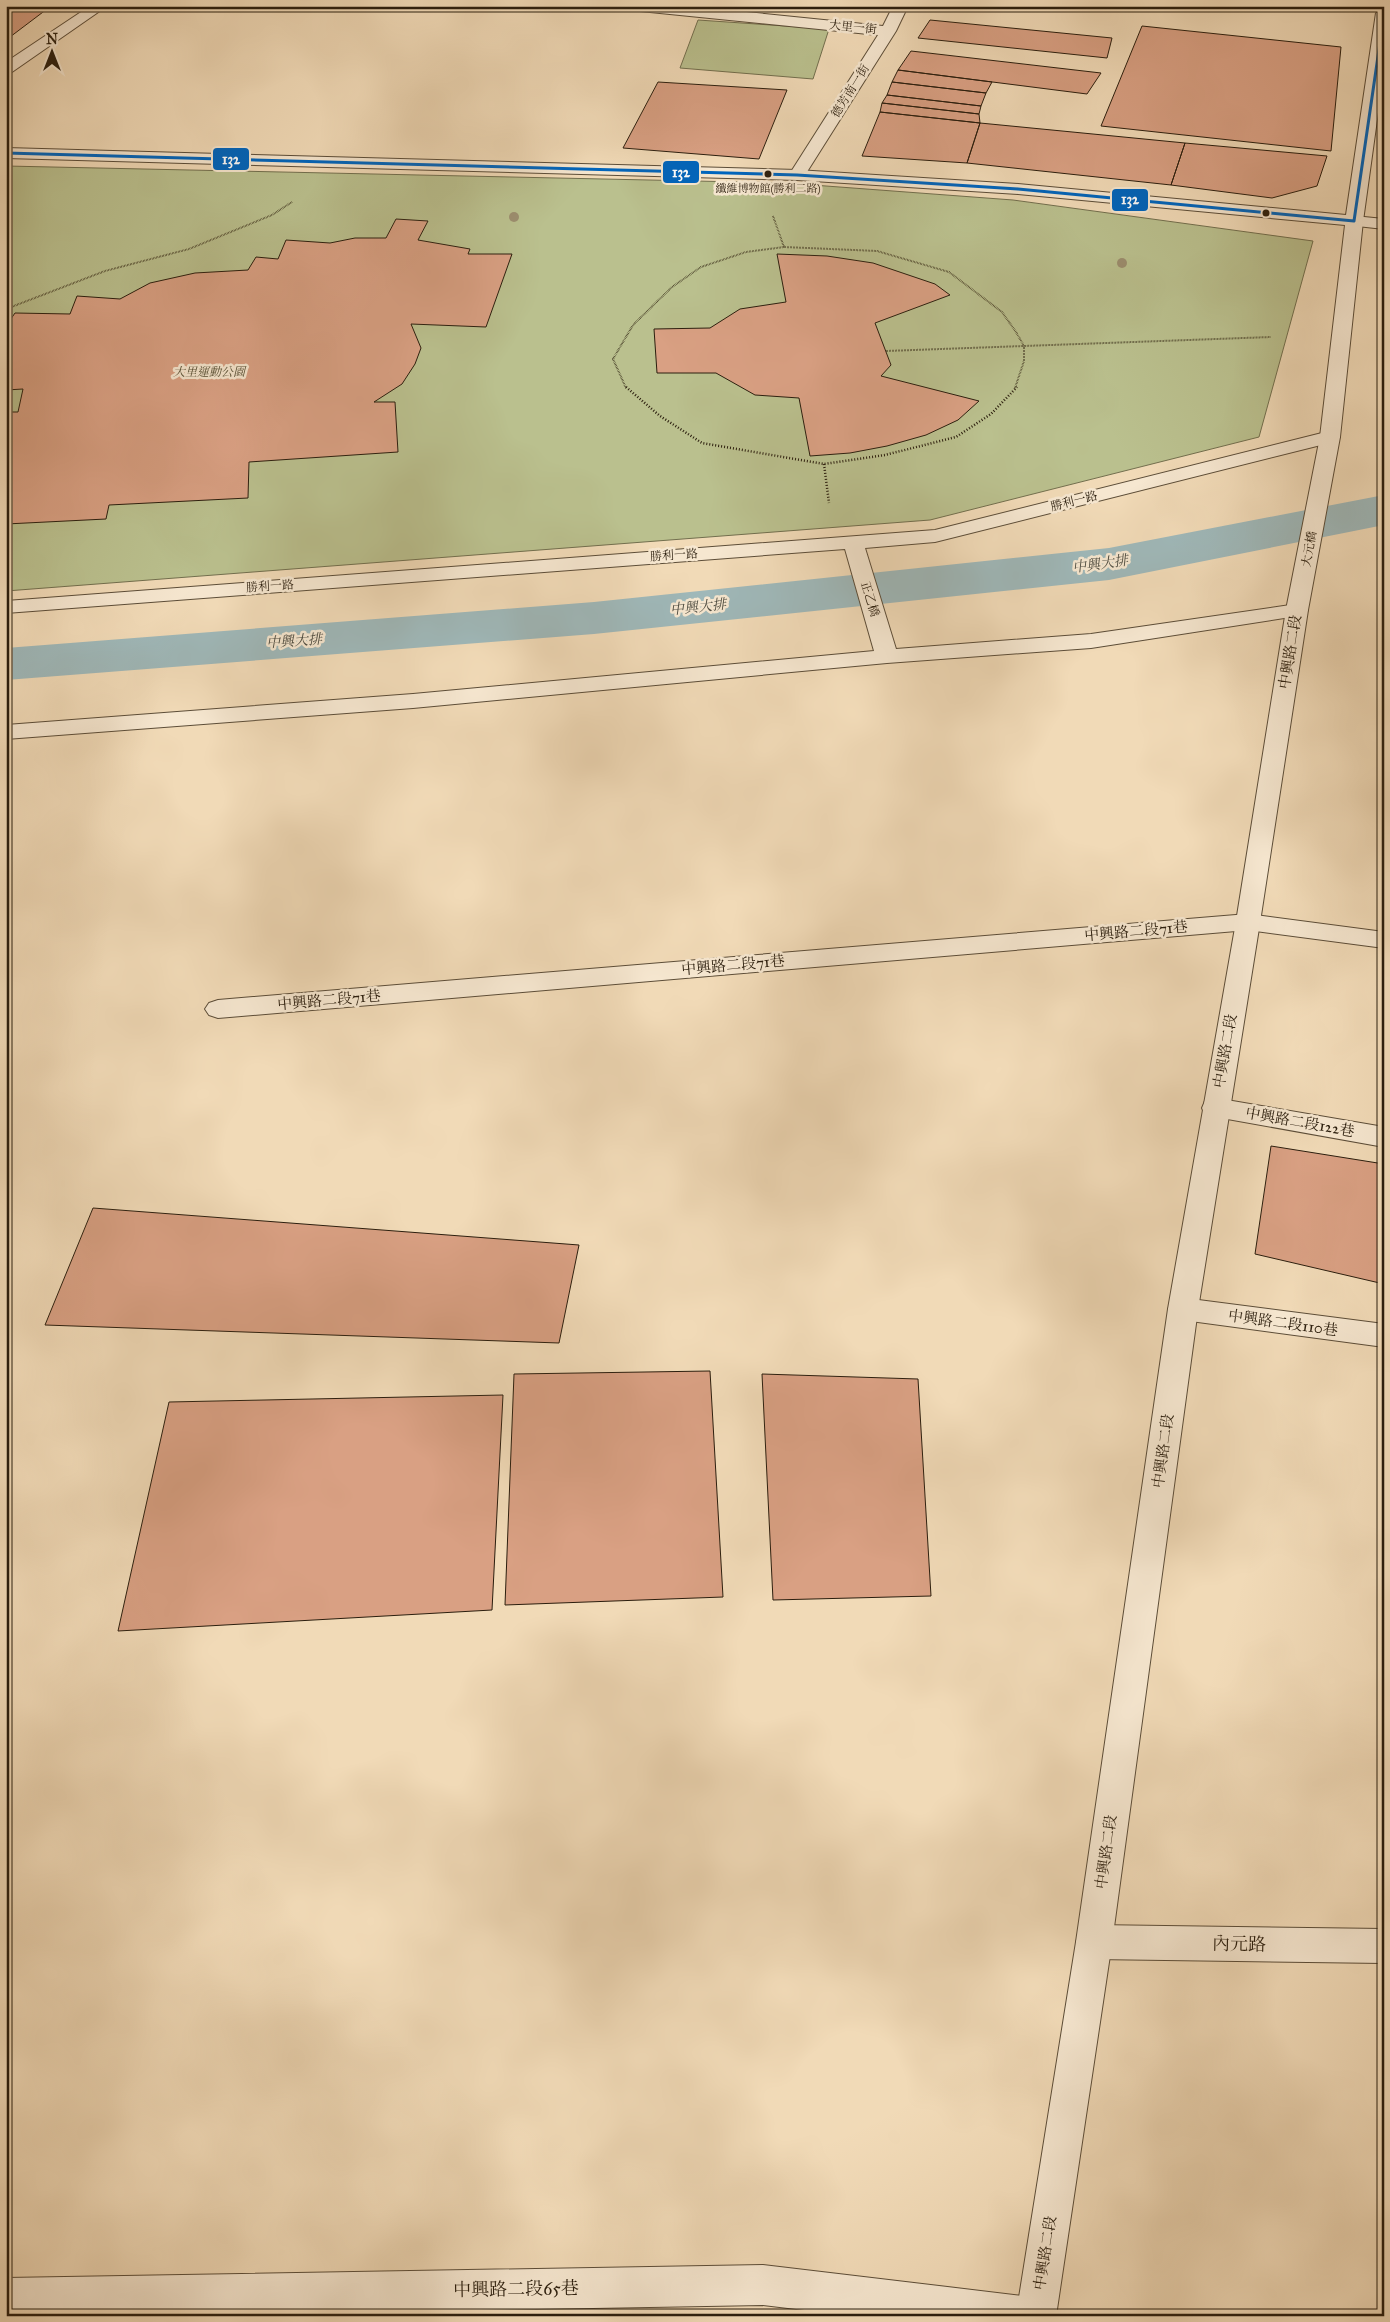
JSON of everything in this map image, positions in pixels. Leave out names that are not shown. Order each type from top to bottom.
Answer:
[{"type":"street","points":[[6,68],[100,6]]},
{"type":"street","name":"大里一街","points":[[640,6],[888,31]]},
{"type":"street","name":"德芳南一街","points":[[797,175],[888,31],[900,6]]},
{"type":"street","points":[[1330,437],[1354,221],[1384,12]]},
{"type":"street","points":[[6,153],[797,175],[1018,189],[1384,224]]},
{"type":"street","name":"大元橋","points":[[1299,600],[1330,437]]},
{"type":"street","name":"勝利一路","points":[[6,607],[935,536],[1330,437]]},
{"type":"street","name":"正乙橋","points":[[853,541],[887,656]]},
{"type":"street","points":[[6,732],[413,701],[887,656],[1091,641],[1299,600]]},
{"type":"street","name":"中興路二段","points":[[1036,2316],[1094,1942],[1183,1309],[1215,1108],[1248,922],[1299,600]]},
{"type":"street","name":"中興路二段71巷","points":[[218,1009],[1248,922],[1384,940]]},
{"type":"street","name":"中興路二段122巷","points":[[1215,1108],[1384,1137]]},
{"type":"street","name":"中興路二段110巷","points":[[1183,1309],[1384,1336]]},
{"type":"street","name":"內元路","points":[[1094,1942],[1384,1946]]},
{"type":"street","name":"中興路二段65巷","points":[[6,2298],[763,2285],[1023,2316]]},
{"type":"path","points":[[6,309],[105,270],[189,249],[272,215],[297,199]]},
{"type":"path","points":[[771,212],[784,247]]},
{"type":"path","points":[[784,247],[876,251],[949,272],[1002,312],[1024,346],[1024,361],[1017,386],[991,414],[956,437],[885,455],[824,464],[702,443],[660,416],[627,389],[613,358],[632,325],[672,288],[701,267],[746,252],[784,247]]},
{"type":"path","points":[[886,350],[1271,337]]},
{"type":"path","points":[[824,464],[829,506]]},
{"type":"green space","points":[[698,20],[829,29],[813,79],[680,68]]},
{"type":"green space","name":"大里運動公園","points":[[6,166],[786,183],[1013,200],[1313,241],[1259,437],[930,520],[6,591]]},
{"type":"building","points":[[6,6],[51,6],[6,40]]},
{"type":"building","points":[[930,20],[1112,38],[1107,58],[918,38]]},
{"type":"building","points":[[1142,26],[1341,47],[1331,151],[1101,126]]},
{"type":"building","points":[[911,51],[1101,73],[1087,94],[898,70]]},
{"type":"building","points":[[898,70],[992,82],[986,93],[892,82]]},
{"type":"building","points":[[658,82],[787,90],[759,159],[623,148]]},
{"type":"building","points":[[892,82],[986,93],[981,106],[887,95]]},
{"type":"building","points":[[887,95],[981,106],[979,114],[882,103]]},
{"type":"building","points":[[882,103],[979,114],[980,123],[880,112]]},
{"type":"building","points":[[880,112],[980,123],[967,163],[862,156]]},
{"type":"building","points":[[980,123],[1185,143],[1171,185],[967,163]]},
{"type":"building","points":[[1185,143],[1327,156],[1317,186],[1272,198],[1171,185]]},
{"type":"building","points":[[396,219],[428,221],[418,240],[470,249],[468,254],[512,254],[486,327],[411,324],[421,348],[415,364],[402,384],[374,402],[395,402],[398,452],[249,462],[248,498],[109,505],[106,519],[6,524],[6,412],[18,412],[23,389],[6,390],[6,326],[15,313],[70,314],[77,296],[120,299],[150,283],[195,273],[248,270],[256,257],[278,259],[286,240],[330,243],[355,238],[386,238]]},
{"type":"building","points":[[777,254],[827,256],[873,263],[935,284],[950,295],[875,323],[891,365],[881,376],[979,401],[958,420],[926,435],[887,446],[850,453],[810,456],[799,398],[755,395],[716,373],[657,373],[654,329],[710,328],[740,309],[786,302]]},
{"type":"building","points":[[1271,1146],[1384,1164],[1384,1284],[1255,1254]]},
{"type":"building","points":[[93,1208],[579,1245],[559,1343],[45,1325]]},
{"type":"building","points":[[710,1371],[723,1597],[505,1605],[514,1374]]},
{"type":"building","points":[[762,1374],[918,1379],[931,1596],[773,1600]]},
{"type":"building","points":[[503,1395],[492,1610],[118,1631],[169,1402]]},
{"type":"waterway","name":"中興大排","points":[[6,664],[594,618],[1109,564],[1384,510]]},
{"type":"transit line","name":"132","points":[[1354,221],[1384,15]]},
{"type":"transit line","name":"132","points":[[6,153],[797,175],[1018,189],[1354,221]]},
{"type":"place","name":"纖維博物館(勝利二路)","points":[[768,174]]}]
